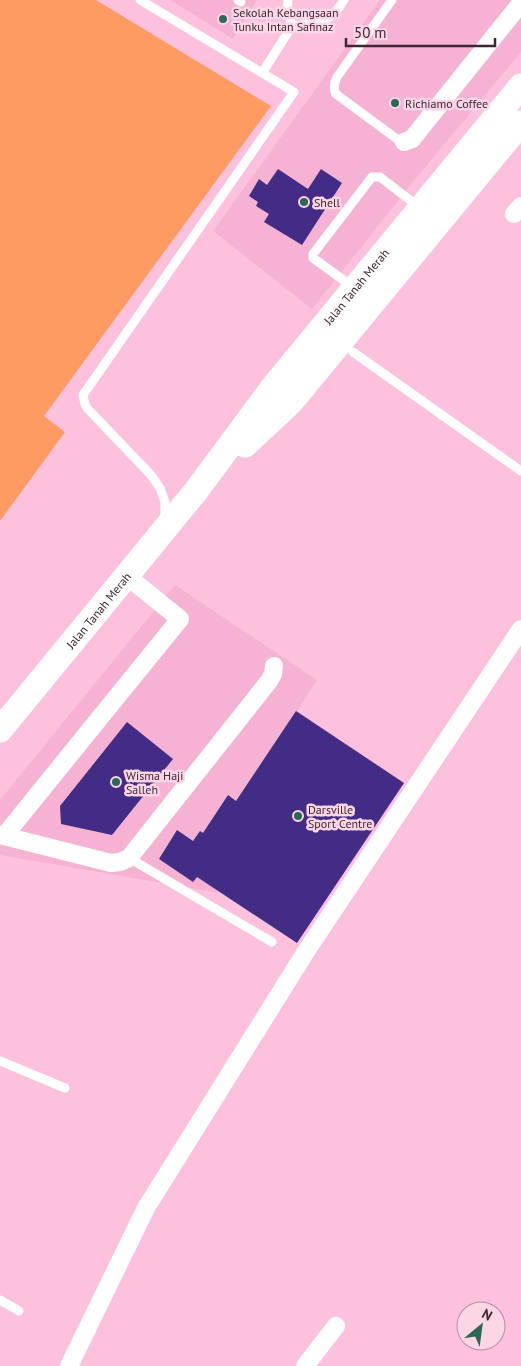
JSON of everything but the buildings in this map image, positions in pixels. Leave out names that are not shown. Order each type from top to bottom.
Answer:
[{"type":"main road","name":"Jalan Tanah Merah","points":[[0,730],[196,491],[291,402],[364,295],[420,208],[521,86]]},
{"type":"main road","name":"Jalan Tanah Merah","points":[[364,295],[521,123]]},
{"type":"street","points":[[404,142],[412,139],[521,3]]},
{"type":"street","points":[[126,576],[180,619],[2,835],[111,863],[129,858],[269,682],[274,666]]},
{"type":"street","points":[[70,1366],[146,1208],[305,953],[521,630]]},
{"type":"street","points":[[305,1366],[336,1326]]},
{"type":"lane","points":[[140,0],[294,92],[83,394],[87,408],[151,475],[160,488],[165,502],[166,514],[162,532]]},
{"type":"lane","points":[[262,73],[292,26],[288,0]]},
{"type":"lane","points":[[292,26],[322,22],[330,19],[344,0]]},
{"type":"lane","points":[[392,0],[337,77],[334,82],[334,90],[336,94],[381,128],[396,139],[404,142]]},
{"type":"lane","points":[[364,295],[313,258],[313,254],[372,177],[380,177],[420,208]]},
{"type":"lane","points":[[352,352],[521,471]]},
{"type":"lane","points":[[129,858],[272,942]]},
{"type":"lane","points":[[0,1061],[65,1088]]},
{"type":"lane","points":[[0,1300],[19,1311]]},
{"type":"shaded area","points":[[0,0],[96,0],[271,106],[44,416],[65,432],[0,521]]},
{"type":"shaded area","name":"Sekolah Kebangsaan Tunku Intan Safinaz","points":[[170,0],[257,0],[233,39]]},
{"type":"shaded area","points":[[380,0],[521,0],[521,52],[421,172],[312,309],[213,231]]},
{"type":"shaded area","points":[[175,585],[317,680],[297,711],[404,783],[297,943],[221,893],[0,855],[0,800]]},
{"type":"place","name":"Sekolah Kebangsaan Tunku Intan Safinaz","points":[[223,19]]},
{"type":"place","name":"Richiamo Coffee","points":[[395,103]]},
{"type":"place","name":"Shell","points":[[304,202]]},
{"type":"place","name":"Wisma Haji Salleh","points":[[116,782]]},
{"type":"place","name":"Darsville Sport Centre","points":[[298,816]]}]
